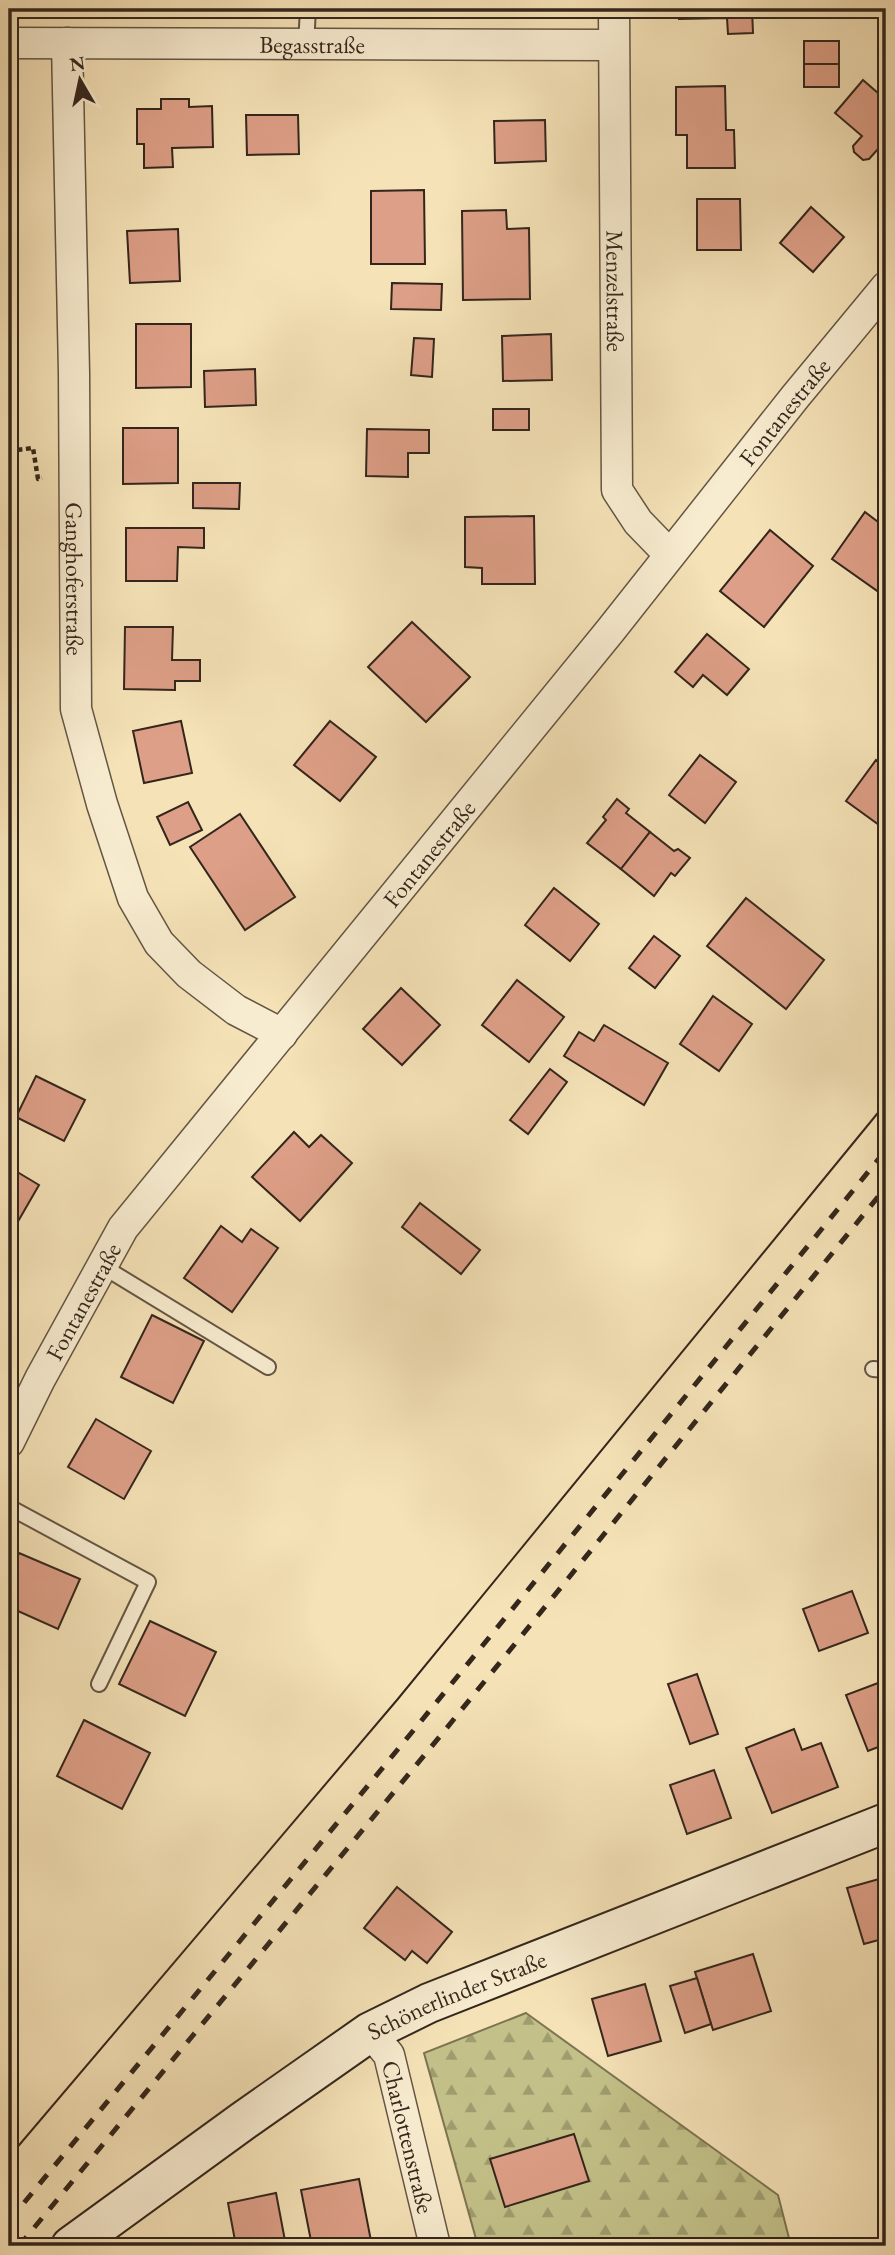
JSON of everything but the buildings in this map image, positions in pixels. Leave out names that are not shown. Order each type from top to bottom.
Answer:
[{"type":"street","name":"Menzelstraße","points":[[614,9],[617,490],[638,523],[669,554]]},
{"type":"street","name":"Begasstraße","points":[[9,43],[613,45]]},
{"type":"street","name":"Ganghoferstraße","points":[[67,43],[74,373],[76,709],[102,804],[133,898],[159,943],[190,974],[236,1010],[282,1034]]},
{"type":"street","name":"Fontanestraße","points":[[9,1442],[40,1379],[128,1222],[610,631],[669,554],[886,287]]},
{"type":"street","name":"Schönerlinder Straße","points":[[71,2246],[369,2032],[429,2003],[886,1823]]},
{"type":"street","name":"Charlottenstraße","points":[[369,2032],[388,2055],[435,2246]]},
{"type":"lane","points":[[306,45],[308,9]]},
{"type":"lane","points":[[102,1266],[268,1367]]},
{"type":"lane","points":[[9,1507],[148,1582],[99,1684]]},
{"type":"green space","points":[[526,2013],[778,2195],[791,2246],[478,2246],[424,2053]]},
{"type":"tram line","points":[[9,2157],[397,1700],[886,1103]]},
{"type":"railway","points":[[9,2221],[422,1720],[886,1150]]},
{"type":"railway","points":[[19,2246],[441,1735],[886,1187]]}]
